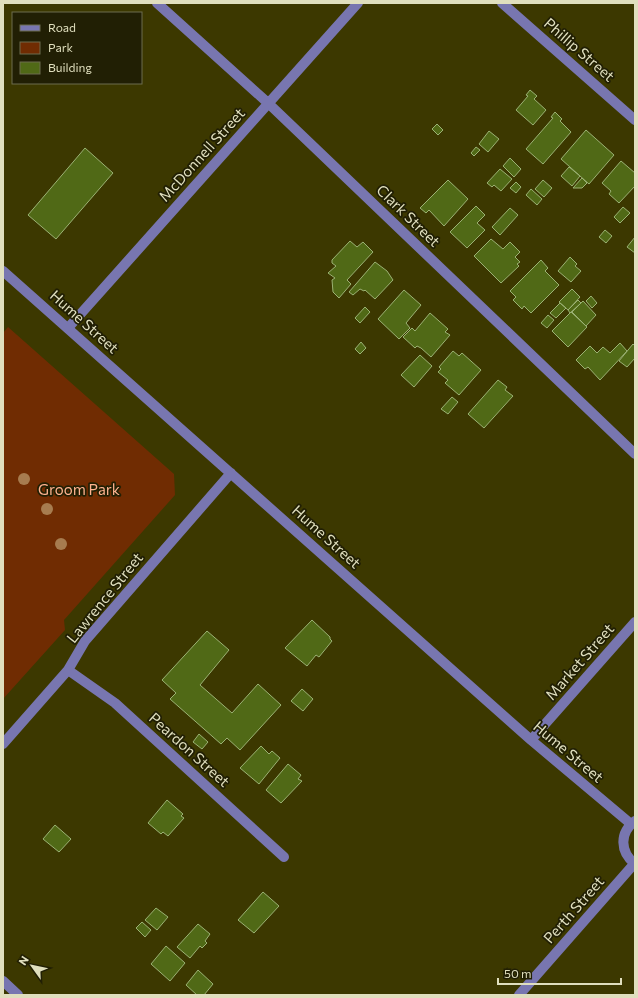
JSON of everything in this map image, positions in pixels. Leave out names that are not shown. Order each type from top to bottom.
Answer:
[{"type":"street","name":"Clark Street","points":[[157,3],[268,103],[635,454]]},
{"type":"street","name":"McDonnell Street","points":[[68,328],[358,3]]},
{"type":"street","name":"Phillip Street","points":[[502,3],[635,120]]},
{"type":"street","name":"Hume Street","points":[[3,271],[531,740],[633,823]]},
{"type":"street","name":"Lawrence Street","points":[[3,744],[68,670],[85,641],[231,473]]},
{"type":"street","name":"Market Street","points":[[531,740],[635,622]]},
{"type":"street","name":"Peardon Street","points":[[68,670],[115,703],[284,857]]},
{"type":"street","points":[[633,823],[623,837],[623,845],[628,859],[635,864]]},
{"type":"street","name":"Perth Street","points":[[519,995],[635,864]]},
{"type":"street","points":[[3,982],[18,995]]},
{"type":"green space","name":"Groom Park","points":[[8,327],[174,474],[175,495],[64,620],[65,630],[3,699],[3,333]]},
{"type":"building","points":[[530,90],[537,96],[534,99],[546,110],[533,125],[516,110],[528,96],[526,95]]},
{"type":"building","points":[[555,112],[562,119],[560,121],[571,132],[543,164],[526,149],[553,118],[551,117]]},
{"type":"building","points":[[437,124],[443,130],[438,135],[432,129]]},
{"type":"building","points":[[586,130],[614,155],[589,184],[561,159]]},
{"type":"building","points":[[489,131],[499,139],[488,152],[479,144]]},
{"type":"building","points":[[476,147],[480,150],[474,156],[471,153]]},
{"type":"building","points":[[85,148],[113,173],[56,239],[28,215]]},
{"type":"building","points":[[510,158],[521,169],[514,177],[503,166]]},
{"type":"building","points":[[621,161],[635,173],[635,186],[619,203],[609,194],[611,191],[602,183]]},
{"type":"building","points":[[569,167],[580,176],[572,186],[561,176]]},
{"type":"building","points":[[500,169],[512,179],[501,191],[494,185],[492,187],[487,183]]},
{"type":"building","points":[[582,178],[587,183],[582,188],[573,188]]},
{"type":"building","points":[[448,180],[468,199],[444,226],[429,210],[426,213],[420,208]]},
{"type":"building","points":[[543,180],[552,188],[544,197],[535,189]]},
{"type":"building","points":[[516,182],[521,187],[516,193],[510,188]]},
{"type":"building","points":[[531,189],[542,199],[537,205],[526,195]]},
{"type":"building","points":[[476,206],[485,215],[477,223],[485,230],[467,248],[450,232]]},
{"type":"building","points":[[623,207],[630,213],[620,223],[614,217]]},
{"type":"building","points":[[510,208],[518,215],[500,235],[492,227]]},
{"type":"building","points":[[605,230],[612,236],[606,243],[599,237]]},
{"type":"building","points":[[635,237],[635,253],[627,247]]},
{"type":"building","points":[[491,239],[503,249],[510,242],[520,252],[515,257],[520,262],[517,264],[519,266],[501,283],[474,256]]},
{"type":"building","points":[[350,241],[357,247],[363,242],[373,252],[347,280],[351,284],[339,298],[333,292],[332,280],[335,278],[328,273],[336,266],[332,263],[332,260]]},
{"type":"building","points":[[570,257],[577,264],[575,266],[581,271],[571,282],[558,271]]},
{"type":"building","points":[[541,260],[548,268],[545,271],[559,285],[531,313],[524,306],[522,309],[513,300],[516,297],[510,291]]},
{"type":"building","points":[[375,262],[387,271],[393,280],[375,299],[365,290],[360,289],[353,295],[349,292]]},
{"type":"building","points":[[572,289],[580,297],[568,310],[559,302]]},
{"type":"building","points":[[404,290],[421,305],[406,323],[410,328],[399,339],[378,319]]},
{"type":"building","points":[[591,296],[597,303],[592,308],[586,301]]},
{"type":"building","points":[[578,300],[581,303],[570,313],[568,310]]},
{"type":"building","points":[[583,301],[596,315],[586,326],[572,312]]},
{"type":"building","points":[[560,303],[566,308],[556,318],[550,313]]},
{"type":"building","points":[[365,307],[370,312],[360,323],[355,318]]},
{"type":"building","points":[[571,312],[587,327],[568,347],[552,331]]},
{"type":"building","points":[[430,313],[448,329],[445,332],[450,335],[431,357],[421,348],[417,346],[415,348],[403,337],[412,328],[415,331]]},
{"type":"building","points":[[548,315],[554,320],[547,328],[541,323]]},
{"type":"building","points":[[361,342],[366,348],[360,354],[355,349]]},
{"type":"building","points":[[620,343],[627,351],[600,380],[588,367],[585,369],[576,360],[590,346],[597,353],[603,347],[610,353]]},
{"type":"building","points":[[633,344],[635,346],[635,358],[627,367],[619,361]]},
{"type":"building","points":[[453,351],[459,356],[462,353],[481,370],[459,395],[445,383],[448,380],[438,372],[441,369],[439,367]]},
{"type":"building","points":[[420,355],[432,366],[414,387],[401,375]]},
{"type":"building","points":[[498,380],[507,387],[505,390],[513,396],[484,428],[468,414]]},
{"type":"building","points":[[452,397],[458,402],[448,414],[441,409]]},
{"type":"building","points":[[312,620],[330,637],[332,641],[319,657],[316,655],[307,666],[285,648]]},
{"type":"building","points":[[207,631],[229,650],[200,685],[232,713],[258,684],[281,705],[240,750],[227,738],[221,744],[170,699],[176,693],[162,680]]},
{"type":"building","points":[[302,689],[313,699],[303,711],[291,701]]},
{"type":"building","points":[[199,734],[208,742],[202,749],[193,742]]},
{"type":"building","points":[[261,746],[269,754],[272,751],[280,758],[259,784],[240,768]]},
{"type":"building","points":[[288,764],[301,775],[298,779],[302,781],[281,803],[266,790]]},
{"type":"building","points":[[167,800],[183,814],[181,816],[184,818],[168,836],[163,832],[161,834],[148,823]]},
{"type":"building","points":[[55,825],[71,839],[59,852],[43,839]]},
{"type":"building","points":[[263,892],[279,906],[254,933],[238,920]]},
{"type":"building","points":[[156,908],[168,917],[157,930],[145,920]]},
{"type":"building","points":[[142,922],[151,930],[145,937],[136,928]]},
{"type":"building","points":[[198,924],[210,934],[205,941],[207,943],[202,948],[200,946],[190,958],[177,947]]},
{"type":"building","points":[[166,946],[185,963],[170,981],[151,964]]},
{"type":"building","points":[[198,970],[213,984],[204,995],[197,995],[186,985]]}]
